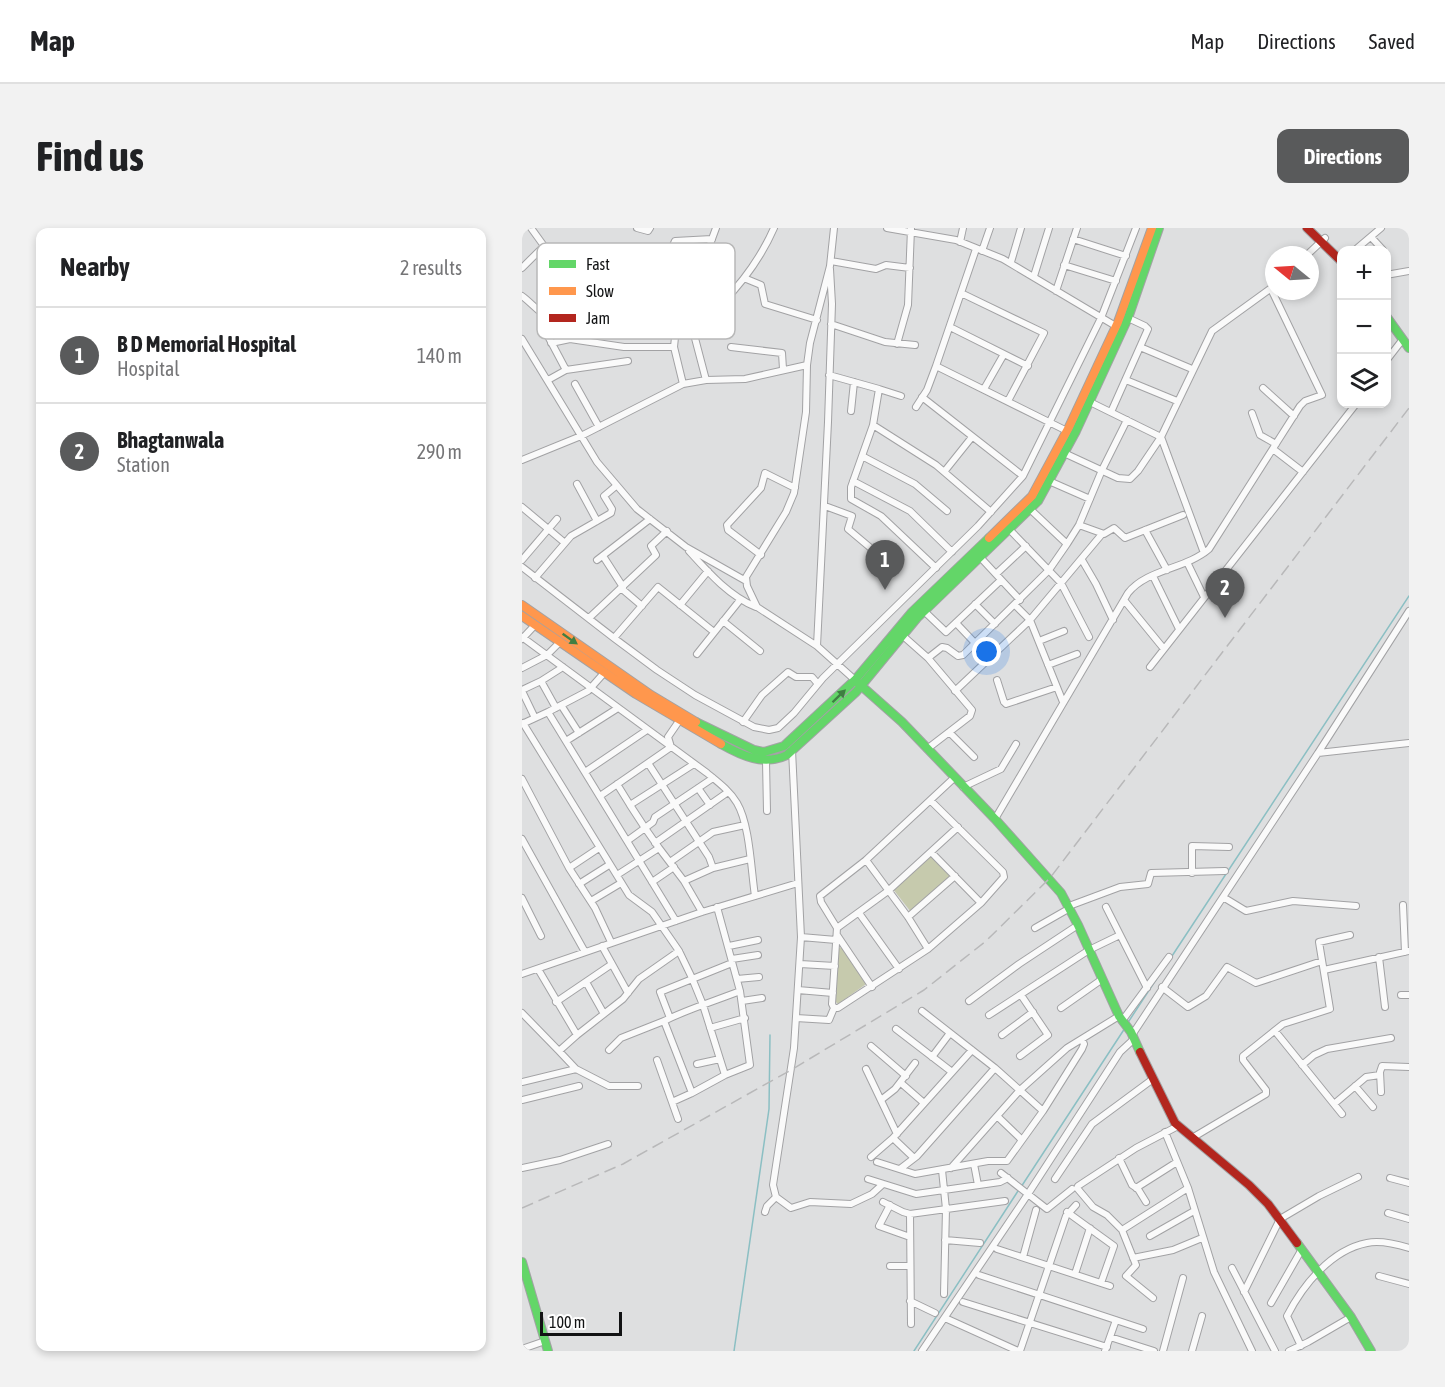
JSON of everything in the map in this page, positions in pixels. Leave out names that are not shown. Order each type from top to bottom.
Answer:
[{"type":"main road","points":[[522,616],[604,674],[679,721],[750,757],[766,760],[781,758],[792,750],[858,683],[924,611],[1038,501],[1090,402],[1119,328],[1152,228]]},
{"type":"main road","points":[[522,605],[617,672],[721,736],[764,752],[784,746],[858,683],[912,612],[1032,496],[1119,328],[1128,318],[1160,228]]},
{"type":"main road","points":[[1307,228],[1337,251]]},
{"type":"main road","points":[[1315,228],[1337,257]]},
{"type":"main road","points":[[1391,323],[1409,348]]},
{"type":"main road","points":[[858,683],[902,722],[1050,878],[1069,907],[1101,980],[1121,1020],[1132,1035],[1167,1110],[1178,1126],[1257,1192],[1280,1218],[1351,1317],[1371,1351]]},
{"type":"main road","points":[[522,1262],[548,1351]]},
{"type":"street","points":[[531,228],[542,243]]},
{"type":"street","points":[[637,228],[648,231],[650,228]]},
{"type":"street","points":[[711,243],[716,228]]},
{"type":"street","points":[[735,287],[757,261],[774,228]]},
{"type":"street","points":[[757,607],[751,598],[746,581],[748,573],[786,512],[795,488],[806,412],[807,365],[830,263],[834,228]]},
{"type":"street","points":[[887,228],[911,230],[960,242],[1011,262],[1119,328]]},
{"type":"street","points":[[960,242],[963,228]]},
{"type":"street","points":[[915,407],[936,366],[961,293],[990,228]]},
{"type":"street","points":[[1011,262],[1021,228]]},
{"type":"street","points":[[1034,276],[1049,228]]},
{"type":"street","points":[[1056,291],[1077,228]]},
{"type":"street","points":[[522,567],[657,670],[743,722],[761,729],[778,728],[818,684],[991,512],[1023,476],[1101,318],[1126,256],[1134,228]]},
{"type":"street","points":[[897,344],[908,305],[911,230]]},
{"type":"street","points":[[1359,246],[1375,231],[1381,246]]},
{"type":"street","points":[[674,243],[675,241],[712,239]]},
{"type":"street","points":[[1073,239],[1126,256]]},
{"type":"street","points":[[1317,246],[1323,240]]},
{"type":"street","points":[[522,268],[537,253]]},
{"type":"street","points":[[830,263],[876,269],[886,265],[910,268]]},
{"type":"street","points":[[817,646],[825,506],[832,287],[830,263]]},
{"type":"street","points":[[1065,265],[1116,281]]},
{"type":"street","points":[[1391,273],[1409,271]]},
{"type":"street","points":[[744,278],[761,285],[765,304],[817,320]]},
{"type":"street","points":[[961,293],[1043,332],[1043,338],[1008,400]]},
{"type":"street","points":[[1064,453],[1118,477],[1130,479],[1161,437],[1212,331],[1265,293]]},
{"type":"street","points":[[522,296],[537,308]]},
{"type":"street","points":[[995,819],[1132,588],[1204,553],[1215,541],[1305,401],[1322,395],[1278,300]]},
{"type":"street","points":[[1111,412],[1147,327],[1128,318]]},
{"type":"street","points":[[831,324],[878,340],[915,345]]},
{"type":"street","points":[[950,327],[1028,366]]},
{"type":"street","points":[[522,339],[597,462],[637,509],[686,546],[708,571],[740,600],[757,607],[817,646],[858,683]]},
{"type":"street","points":[[550,339],[566,370]]},
{"type":"street","points":[[551,343],[570,339],[624,347],[674,347]]},
{"type":"street","points":[[675,339],[674,347],[683,384]]},
{"type":"street","points":[[695,339],[706,381]]},
{"type":"street","points":[[1391,355],[1403,339]]},
{"type":"street","points":[[732,347],[782,354],[783,369]]},
{"type":"street","points":[[1140,347],[1192,369]]},
{"type":"street","points":[[984,389],[1004,354]]},
{"type":"street","points":[[548,380],[566,370],[628,361]]},
{"type":"street","points":[[522,460],[581,436],[683,384],[745,379],[807,365]]},
{"type":"street","points":[[936,366],[1067,431]]},
{"type":"street","points":[[829,375],[901,396]]},
{"type":"street","points":[[1126,380],[1178,402]]},
{"type":"street","points":[[851,411],[854,382]]},
{"type":"street","points":[[575,384],[599,427]]},
{"type":"street","points":[[1263,388],[1294,416]]},
{"type":"street","points":[[879,389],[873,425],[853,481],[850,515],[852,518],[848,530],[879,555]]},
{"type":"street","points":[[922,397],[1023,476]]},
{"type":"street","points":[[1090,402],[1161,437],[1204,553]]},
{"type":"street","points":[[1150,667],[1353,408]]},
{"type":"street","points":[[1252,413],[1260,435],[1304,471]]},
{"type":"street","points":[[928,658],[945,647],[960,657],[1049,570],[1079,525],[1102,470],[1127,420]]},
{"type":"street","points":[[873,425],[930,461],[991,512]]},
{"type":"street","points":[[944,472],[972,437]]},
{"type":"street","points":[[862,456],[915,484],[947,511]]},
{"type":"street","points":[[761,555],[728,530],[727,525],[761,488],[765,473],[795,488]]},
{"type":"street","points":[[853,481],[910,511],[952,552]]},
{"type":"street","points":[[1049,481],[1090,499]]},
{"type":"street","points":[[577,484],[597,521]]},
{"type":"street","points":[[535,578],[576,532],[612,511],[604,496],[616,486]]},
{"type":"street","points":[[851,499],[881,516],[936,568]]},
{"type":"street","points":[[825,506],[850,515]]},
{"type":"street","points":[[522,507],[565,543]]},
{"type":"street","points":[[1030,508],[1067,544]]},
{"type":"street","points":[[955,691],[1030,620],[1102,534],[1114,528],[1121,537],[1125,538],[1183,514]]},
{"type":"street","points":[[522,560],[557,519]]},
{"type":"street","points":[[642,606],[622,588],[600,558],[650,519]]},
{"type":"street","points":[[1079,525],[1102,534]]},
{"type":"street","points":[[1009,529],[1061,583],[1089,637]]},
{"type":"street","points":[[1145,530],[1167,570]]},
{"type":"street","points":[[589,618],[656,555],[651,546],[668,531]]},
{"type":"street","points":[[686,546],[746,581]]},
{"type":"street","points":[[996,574],[1026,546]]},
{"type":"street","points":[[980,556],[1030,620],[1063,702]]},
{"type":"street","points":[[1082,560],[1113,620]]},
{"type":"street","points":[[1186,562],[1204,597]]},
{"type":"street","points":[[680,605],[708,571]]},
{"type":"street","points":[[1153,576],[1179,629]]},
{"type":"street","points":[[924,611],[945,632],[1001,580]]},
{"type":"street","points":[[614,638],[658,587],[714,632]]},
{"type":"street","points":[[697,654],[740,600]]},
{"type":"street","points":[[1124,600],[1164,649]]},
{"type":"street","points":[[975,604],[995,624]]},
{"type":"street","points":[[922,1351],[1028,1194],[1409,611]]},
{"type":"street","points":[[723,621],[760,651]]},
{"type":"street","points":[[956,623],[975,643]]},
{"type":"street","points":[[535,625],[523,638],[713,778],[737,802],[745,825],[755,896]]},
{"type":"street","points":[[1039,641],[1064,631]]},
{"type":"street","points":[[902,635],[928,658],[970,707],[972,714],[927,750]]},
{"type":"street","points":[[522,668],[547,655],[560,643]]},
{"type":"street","points":[[1048,665],[1077,654]]},
{"type":"street","points":[[535,718],[522,690],[563,668]]},
{"type":"street","points":[[743,722],[758,699],[788,672],[797,678],[812,677],[818,684]]},
{"type":"street","points":[[604,674],[592,688],[523,724],[628,895],[652,912],[679,951],[703,1005],[725,1075]]},
{"type":"street","points":[[997,680],[1006,704],[1057,687]]},
{"type":"street","points":[[541,681],[579,733]]},
{"type":"street","points":[[566,741],[618,708]]},
{"type":"street","points":[[548,712],[676,921]]},
{"type":"street","points":[[671,747],[668,737],[679,721]]},
{"type":"street","points":[[585,772],[647,730]]},
{"type":"street","points":[[950,732],[974,757]]},
{"type":"street","points":[[1318,753],[1409,743]]},
{"type":"street","points":[[963,787],[1001,769],[1016,744]]},
{"type":"street","points":[[600,796],[671,747]]},
{"type":"street","points":[[792,750],[801,937],[789,1085],[773,1182],[776,1197],[791,1209],[810,1202],[851,1204],[872,1194],[883,1184]]},
{"type":"street","points":[[766,760],[767,811]]},
{"type":"street","points":[[648,763],[710,857],[713,868]]},
{"type":"street","points":[[630,804],[694,764]]},
{"type":"street","points":[[627,841],[653,822],[656,816],[713,778]]},
{"type":"street","points":[[872,987],[837,934],[820,896],[866,860],[954,778]]},
{"type":"street","points":[[522,779],[525,791],[569,868],[591,901],[612,942]]},
{"type":"street","points":[[617,784],[645,828],[684,881],[702,912]]},
{"type":"street","points":[[699,788],[710,805]]},
{"type":"street","points":[[617,875],[639,862],[685,822],[728,792]]},
{"type":"street","points":[[834,1008],[838,1008],[872,987],[928,949],[1003,881],[1005,875],[931,801]]},
{"type":"street","points":[[652,882],[699,842],[716,831],[745,825]]},
{"type":"street","points":[[801,937],[837,934],[958,827]]},
{"type":"street","points":[[522,838],[585,952]]},
{"type":"street","points":[[1192,873],[1192,846],[1230,847]]},
{"type":"street","points":[[569,868],[599,848]]},
{"type":"street","points":[[931,852],[981,903]]},
{"type":"street","points":[[684,881],[713,868],[750,859]]},
{"type":"street","points":[[866,860],[908,917],[928,949]]},
{"type":"street","points":[[579,884],[609,865]]},
{"type":"street","points":[[1035,928],[1069,907],[1120,887],[1148,884],[1151,873],[1225,871]]},
{"type":"street","points":[[908,917],[955,876]]},
{"type":"street","points":[[591,901],[621,883]]},
{"type":"street","points":[[522,974],[717,907],[798,883]]},
{"type":"street","points":[[1223,897],[1246,911],[1293,901],[1356,906]]},
{"type":"street","points":[[522,898],[541,936]]},
{"type":"street","points":[[1324,970],[1407,951],[1403,905]]},
{"type":"street","points":[[672,1102],[750,1065],[740,991],[717,907]]},
{"type":"street","points":[[1106,907],[1147,988]]},
{"type":"street","points":[[859,913],[899,969]]},
{"type":"street","points":[[969,1000],[1078,925]]},
{"type":"street","points":[[796,1018],[829,1020],[834,1008],[832,1004],[837,934]]},
{"type":"street","points":[[989,1015],[1089,950],[1120,935]]},
{"type":"street","points":[[1192,1138],[1266,1094],[1266,1090],[1242,1058],[1244,1054],[1286,1022],[1330,1010],[1320,941],[1350,935]]},
{"type":"street","points":[[729,946],[758,940]]},
{"type":"street","points":[[602,946],[628,993]]},
{"type":"street","points":[[559,1051],[628,993],[639,979],[679,951]]},
{"type":"street","points":[[692,1093],[660,992],[732,961],[759,955]]},
{"type":"street","points":[[951,1168],[1020,1090],[1059,1055],[1082,1039],[1121,1020],[1169,957]]},
{"type":"street","points":[[1379,957],[1385,1007]]},
{"type":"street","points":[[1162,987],[1186,1006],[1190,1006],[1206,996],[1227,967],[1256,983],[1323,961]]},
{"type":"street","points":[[556,1002],[612,964]]},
{"type":"street","points":[[800,964],[835,966]]},
{"type":"street","points":[[538,969],[576,1035]]},
{"type":"street","points":[[737,979],[759,977]]},
{"type":"street","points":[[1061,1008],[1101,980]]},
{"type":"street","points":[[586,982],[604,1014]]},
{"type":"street","points":[[798,990],[833,993]]},
{"type":"street","points":[[609,1050],[621,1038],[740,991]]},
{"type":"street","points":[[1020,1056],[1048,1036],[1021,995]]},
{"type":"street","points":[[1401,995],[1409,995]]},
{"type":"street","points":[[742,1001],[762,998]]},
{"type":"street","points":[[922,1011],[994,1068],[1043,1111]]},
{"type":"street","points":[[1002,1035],[1033,1012]]},
{"type":"street","points":[[522,1013],[576,1069],[609,1086],[638,1086]]},
{"type":"street","points":[[710,1028],[745,1018]]},
{"type":"street","points":[[896,1029],[952,1072]]},
{"type":"street","points":[[1275,1031],[1342,1114]]},
{"type":"street","points":[[932,1057],[950,1033]]},
{"type":"street","points":[[1302,1065],[1314,1055],[1327,1049],[1391,1038]]},
{"type":"street","points":[[877,1162],[915,1174],[991,1161],[1004,1162],[1043,1111],[1082,1049],[1084,1044],[1082,1039]]},
{"type":"street","points":[[871,1046],[906,1076]]},
{"type":"street","points":[[871,1157],[895,1136],[972,1050]]},
{"type":"street","points":[[697,1065],[720,1059]]},
{"type":"street","points":[[657,1060],[678,1119]]},
{"type":"street","points":[[881,1100],[901,1083],[915,1063]]},
{"type":"street","points":[[1381,1092],[1380,1069],[1386,1065],[1409,1067]]},
{"type":"street","points":[[900,1169],[914,1158],[994,1068]]},
{"type":"street","points":[[522,1082],[576,1069]]},
{"type":"street","points":[[866,1069],[895,1136],[914,1158]]},
{"type":"street","points":[[1334,1104],[1369,1075],[1380,1074]]},
{"type":"street","points":[[1055,1179],[1087,1130],[1097,1119],[1153,1079]]},
{"type":"street","points":[[901,1083],[924,1103]]},
{"type":"street","points":[[522,1100],[579,1086]]},
{"type":"street","points":[[1354,1086],[1373,1107]]},
{"type":"street","points":[[997,1116],[1022,1140]]},
{"type":"street","points":[[1153,1298],[1126,1276],[1135,1266],[1122,1230],[1094,1207],[1077,1188],[1119,1158],[1165,1131],[1178,1126]]},
{"type":"street","points":[[1165,1131],[1188,1188],[1217,1280],[1252,1351]]},
{"type":"street","points":[[522,1168],[560,1160],[608,1144]]},
{"type":"street","points":[[1055,1152],[1067,1160]]},
{"type":"street","points":[[1119,1158],[1132,1185],[1146,1202]]},
{"type":"street","points":[[1136,1188],[1177,1162]]},
{"type":"street","points":[[974,1164],[978,1185]]},
{"type":"street","points":[[942,1170],[946,1209],[944,1294]]},
{"type":"street","points":[[1001,1173],[1049,1209],[1072,1189]]},
{"type":"street","points":[[1244,1292],[1280,1218],[1358,1177]]},
{"type":"street","points":[[868,1179],[912,1194],[1000,1182],[1008,1178]]},
{"type":"street","points":[[1390,1178],[1409,1183]]},
{"type":"street","points":[[1122,1230],[1188,1188]]},
{"type":"street","points":[[765,1212],[767,1206],[776,1197]]},
{"type":"street","points":[[883,1202],[910,1214],[1005,1201]]},
{"type":"street","points":[[945,1318],[1019,1351],[1067,1212],[1076,1205]]},
{"type":"street","points":[[890,1206],[879,1226],[910,1237]]},
{"type":"street","points":[[1023,1257],[1036,1210]]},
{"type":"street","points":[[1150,1236],[1194,1210]]},
{"type":"street","points":[[1067,1212],[1113,1246],[1101,1283]]},
{"type":"street","points":[[1388,1213],[1409,1219]]},
{"type":"street","points":[[910,1214],[910,1324]]},
{"type":"street","points":[[1075,1274],[1090,1228]]},
{"type":"street","points":[[1133,1258],[1173,1250],[1202,1238]]},
{"type":"street","points":[[945,1240],[980,1243]]},
{"type":"street","points":[[1300,1346],[1287,1316],[1317,1272],[1342,1253],[1367,1243],[1389,1243],[1409,1248]]},
{"type":"street","points":[[997,1249],[1110,1286]]},
{"type":"street","points":[[1270,1303],[1302,1249]]},
{"type":"street","points":[[890,1266],[910,1266]]},
{"type":"street","points":[[1232,1268],[1275,1351]]},
{"type":"street","points":[[979,1275],[1143,1329]]},
{"type":"street","points":[[1379,1276],[1409,1284]]},
{"type":"street","points":[[1163,1351],[1184,1278]]},
{"type":"street","points":[[910,1301],[935,1313]]},
{"type":"street","points":[[963,1302],[1106,1349],[1116,1320]]},
{"type":"street","points":[[1192,1351],[1202,1316]]},
{"type":"street","points":[[1289,1351],[1351,1317]]},
{"type":"street","points":[[1110,1337],[1154,1351]]},
{"type":"street","points":[[522,1349],[545,1341]]},
{"type":"green space","points":[[929,854],[951,876],[911,912],[893,889]]},
{"type":"green space","points":[[842,947],[866,984],[838,1004],[835,1001],[839,948]]},
{"type":"waterway","points":[[1172,956],[1409,596]]},
{"type":"waterway","points":[[1127,1024],[1159,975]]},
{"type":"waterway","points":[[1021,1187],[1125,1028]]},
{"type":"waterway","points":[[734,1351],[769,1109],[770,1035]]},
{"type":"waterway","points":[[914,1351],[1018,1191]]},
{"type":"railway","points":[[522,1208],[623,1164],[791,1070],[924,990],[986,941],[1050,878],[1409,408]]},
{"type":"traffic: fast","points":[[721,744],[745,756],[762,760],[787,755],[856,692],[917,618],[1038,501],[1076,431],[1128,318],[1159,228]]},
{"type":"traffic: fast","points":[[1391,323],[1409,348]]},
{"type":"traffic: fast","points":[[696,722],[754,750],[764,752],[784,746],[855,680],[912,612],[989,538]]},
{"type":"traffic: fast","points":[[857,682],[902,722],[995,819],[1061,893],[1119,1016],[1131,1032],[1140,1052]]},
{"type":"traffic: fast","points":[[1297,1243],[1351,1317],[1371,1351]]},
{"type":"traffic: fast","points":[[522,1262],[548,1351]]},
{"type":"traffic: slow","points":[[989,538],[1032,496],[1069,427],[1118,322],[1152,228]]},
{"type":"traffic: slow","points":[[522,605],[651,695],[696,722]]},
{"type":"traffic: slow","points":[[522,616],[636,694],[721,744]]},
{"type":"traffic: jam","points":[[1307,228],[1337,257]]},
{"type":"traffic: jam","points":[[1140,1052],[1175,1123],[1249,1185],[1268,1204],[1297,1243]]},
{"type":"place","name":"B D Memorial Hospital","points":[[885,590]]},
{"type":"place","name":"Bhagtanwala","points":[[1225,618]]}]
